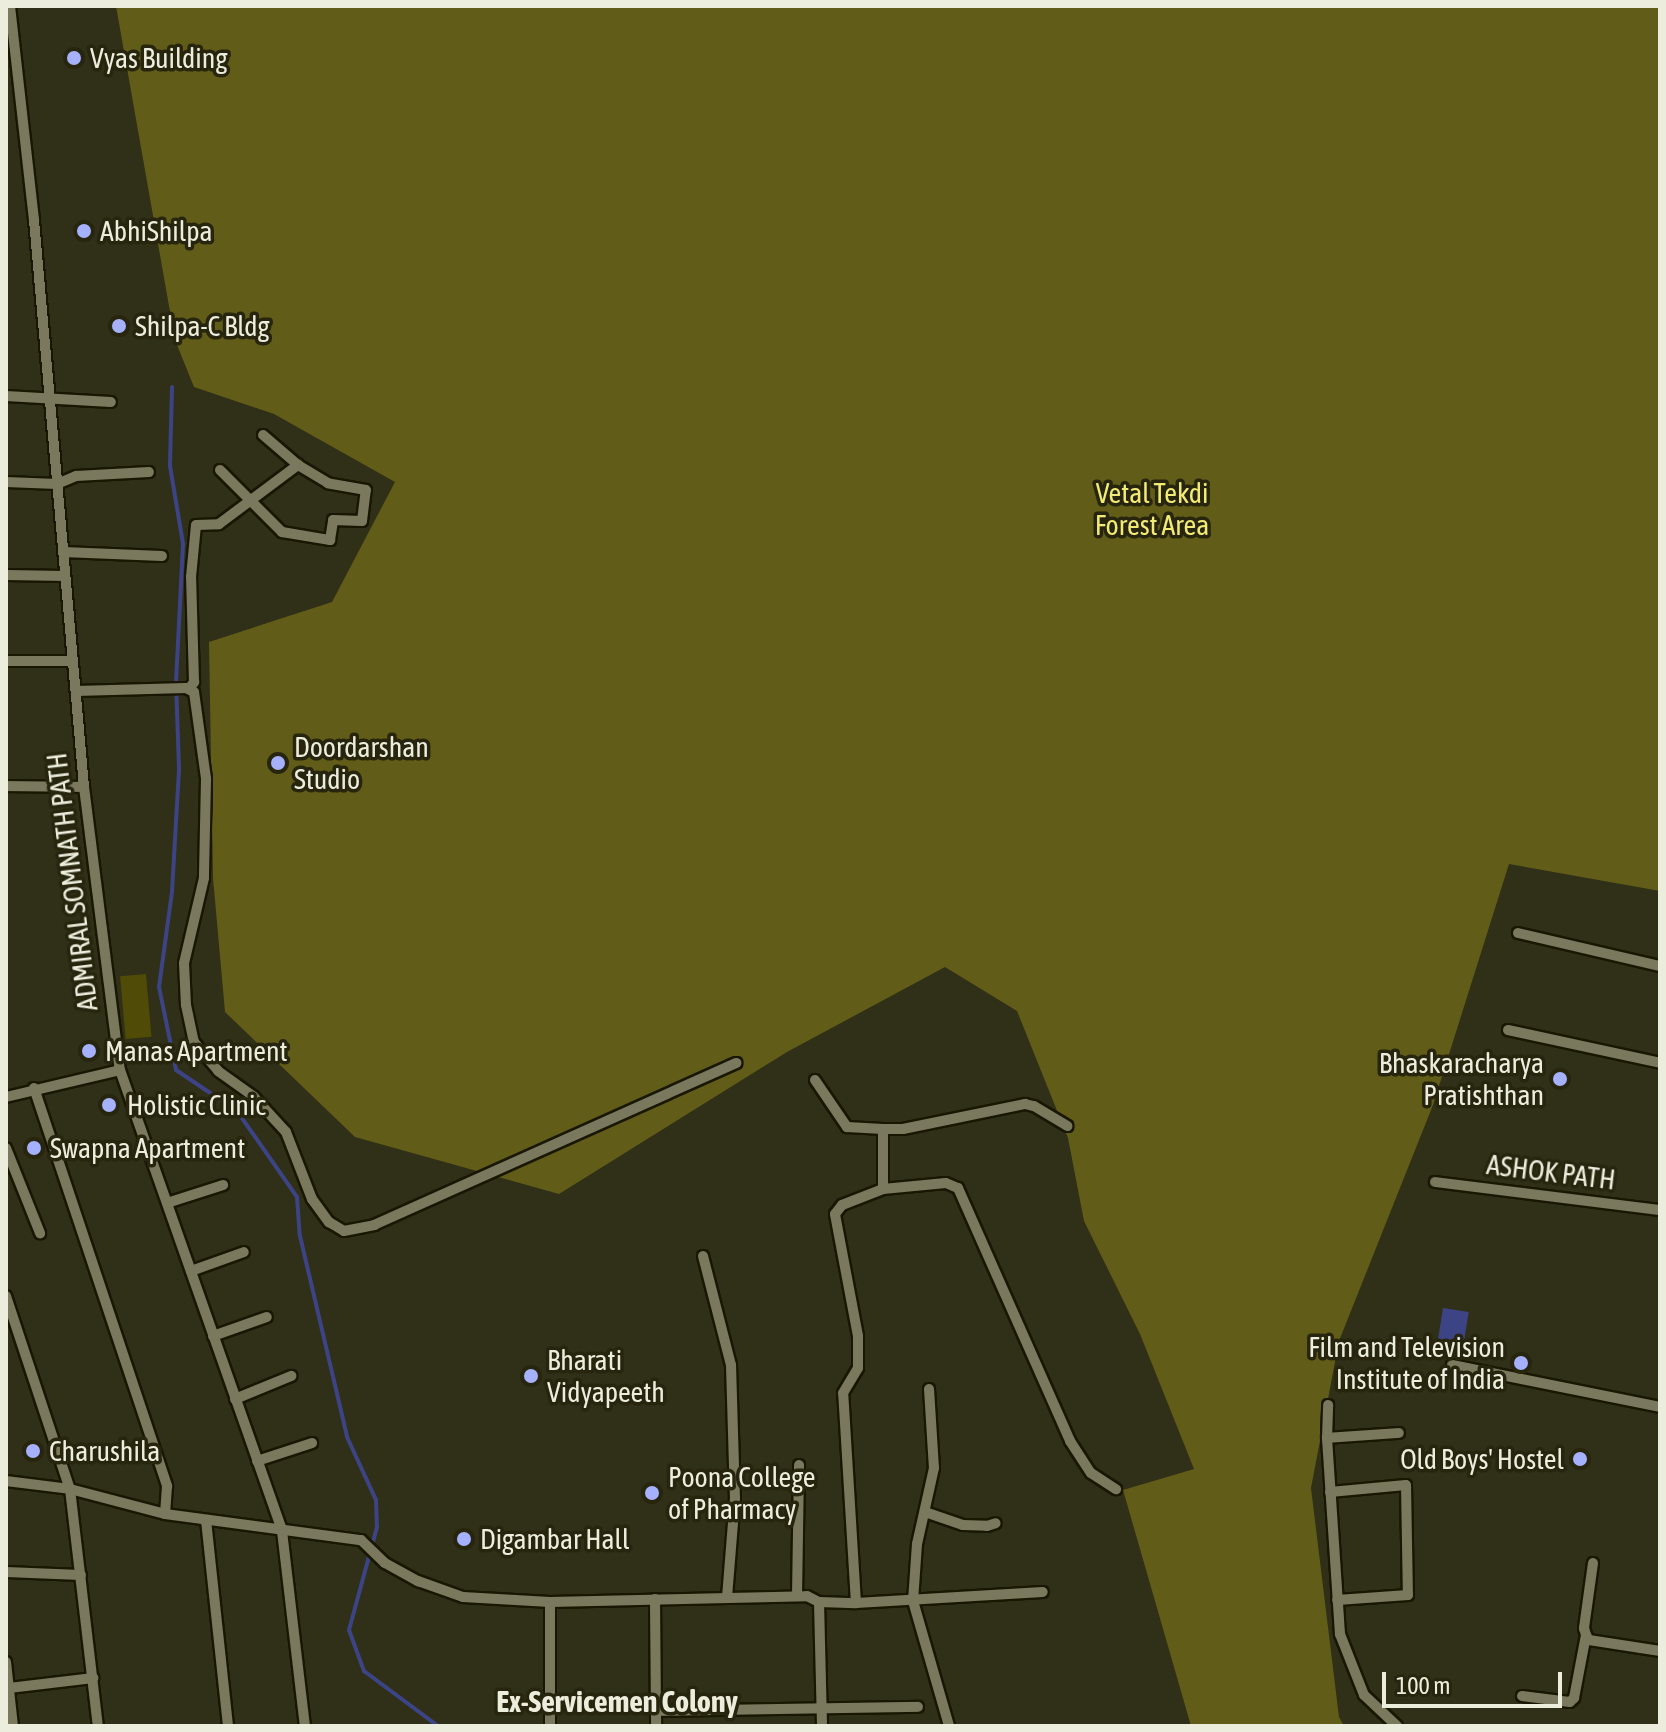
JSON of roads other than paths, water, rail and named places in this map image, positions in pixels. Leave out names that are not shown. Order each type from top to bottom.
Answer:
[{"type":"street","name":"ADMIRAL SOMNATH PATH","points":[[10,6],[50,397],[84,787],[120,1070],[282,1531],[305,1726]]},
{"type":"street","points":[[6,396],[111,402]]},
{"type":"street","points":[[220,470],[282,532],[330,540],[333,520],[362,521],[366,490],[328,483],[298,465],[263,435]]},
{"type":"street","points":[[76,691],[188,688],[194,682],[191,577],[196,525],[219,524],[298,465]]},
{"type":"street","points":[[6,482],[57,484],[76,476],[149,472]]},
{"type":"street","points":[[63,552],[162,556]]},
{"type":"street","points":[[6,575],[65,576]]},
{"type":"street","points":[[6,661],[73,661]]},
{"type":"street","points":[[188,688],[195,694],[206,779],[204,878],[184,963],[186,1005],[194,1042],[218,1071],[253,1096],[286,1132],[312,1199],[329,1222],[344,1231],[374,1225],[736,1063]]},
{"type":"street","points":[[6,786],[84,787]]},
{"type":"street","points":[[1518,933],[1660,966]]},
{"type":"street","points":[[1508,1030],[1660,1063]]},
{"type":"street","points":[[6,1097],[120,1070]]},
{"type":"street","points":[[815,1080],[847,1127],[903,1129],[1025,1104],[1034,1106],[1067,1126]]},
{"type":"street","points":[[34,1088],[167,1486],[165,1514]]},
{"type":"street","points":[[883,1129],[883,1189]]},
{"type":"street","points":[[6,1148],[40,1233]]},
{"type":"street","name":"ASHOK PATH","points":[[1435,1182],[1660,1210]]},
{"type":"street","points":[[856,1603],[853,1505],[843,1393],[858,1368],[858,1336],[835,1214],[842,1205],[883,1189],[946,1183],[958,1188],[1070,1441],[1091,1473],[1116,1489]]},
{"type":"street","points":[[167,1203],[223,1185]]},
{"type":"street","points":[[191,1271],[244,1252]]},
{"type":"street","points":[[703,1256],[731,1365],[735,1498],[727,1598]]},
{"type":"street","points":[[6,1296],[70,1489],[98,1726]]},
{"type":"street","points":[[213,1336],[267,1317]]},
{"type":"street","points":[[1452,1365],[1660,1407]]},
{"type":"street","points":[[235,1399],[291,1376]]},
{"type":"street","points":[[929,1389],[934,1468],[916,1555],[913,1601],[935,1669],[941,1709],[949,1726]]},
{"type":"street","points":[[1328,1405],[1327,1438],[1340,1634],[1364,1695],[1397,1726]]},
{"type":"street","points":[[1327,1438],[1399,1433]]},
{"type":"street","points":[[257,1461],[312,1443]]},
{"type":"street","points":[[797,1596],[799,1465]]},
{"type":"street","points":[[6,1481],[70,1489],[165,1514],[361,1540],[385,1563],[418,1581],[463,1597],[550,1602],[807,1596],[819,1602],[856,1603],[1043,1592]]},
{"type":"street","points":[[1330,1492],[1406,1485],[1408,1595],[1337,1600]]},
{"type":"street","points":[[925,1512],[963,1525],[987,1526],[996,1523]]},
{"type":"street","points":[[206,1520],[228,1726]]},
{"type":"street","points":[[1593,1563],[1584,1628],[1589,1640],[1660,1651]]},
{"type":"street","points":[[6,1572],[81,1575]]},
{"type":"street","points":[[655,1599],[656,1726]]},
{"type":"street","points":[[550,1602],[550,1726]]},
{"type":"street","points":[[819,1602],[822,1726]]},
{"type":"street","points":[[1522,1696],[1570,1702],[1574,1698],[1586,1635]]},
{"type":"street","points":[[6,1662],[13,1726]]},
{"type":"street","points":[[9,1688],[93,1678]]},
{"type":"street","points":[[656,1711],[918,1707]]},
{"type":"water","points":[[1443,1308],[1469,1312],[1462,1357],[1436,1352]]},
{"type":"waterway","points":[[172,387],[170,466],[183,544],[176,682],[179,770],[172,892],[159,987],[176,1070],[237,1111],[297,1197],[300,1236],[347,1437],[376,1500],[377,1527],[349,1630],[364,1671],[438,1726]]},
{"type":"place","name":"Vyas Building","points":[[74,58]]},
{"type":"place","name":"AbhiShilpa","points":[[84,231]]},
{"type":"place","name":"Shilpa-C Bldg","points":[[119,326]]},
{"type":"place","name":"Doordarshan Studio","points":[[278,763]]},
{"type":"place","name":"Manas Apartment","points":[[89,1051]]},
{"type":"place","name":"Bhaskaracharya Pratishthan","points":[[1560,1079]]},
{"type":"place","name":"Holistic Clinic","points":[[109,1105]]},
{"type":"place","name":"Swapna Apartment","points":[[34,1148]]},
{"type":"place","name":"Film and Television Institute of India","points":[[1521,1363]]},
{"type":"place","name":"Bharati Vidyapeeth","points":[[531,1376]]},
{"type":"place","name":"Charushila","points":[[33,1451]]},
{"type":"place","name":"Old Boys' Hostel","points":[[1580,1459]]},
{"type":"place","name":"Poona College of Pharmacy","points":[[652,1493]]},
{"type":"place","name":"Digambar Hall","points":[[464,1539]]},
{"type":"district","name":"Ex-Servicemen Colony","points":[[617,1701]]},
{"type":"park label","name":"Vetal Tekdi Forest Area","points":[[1152,509]]}]
